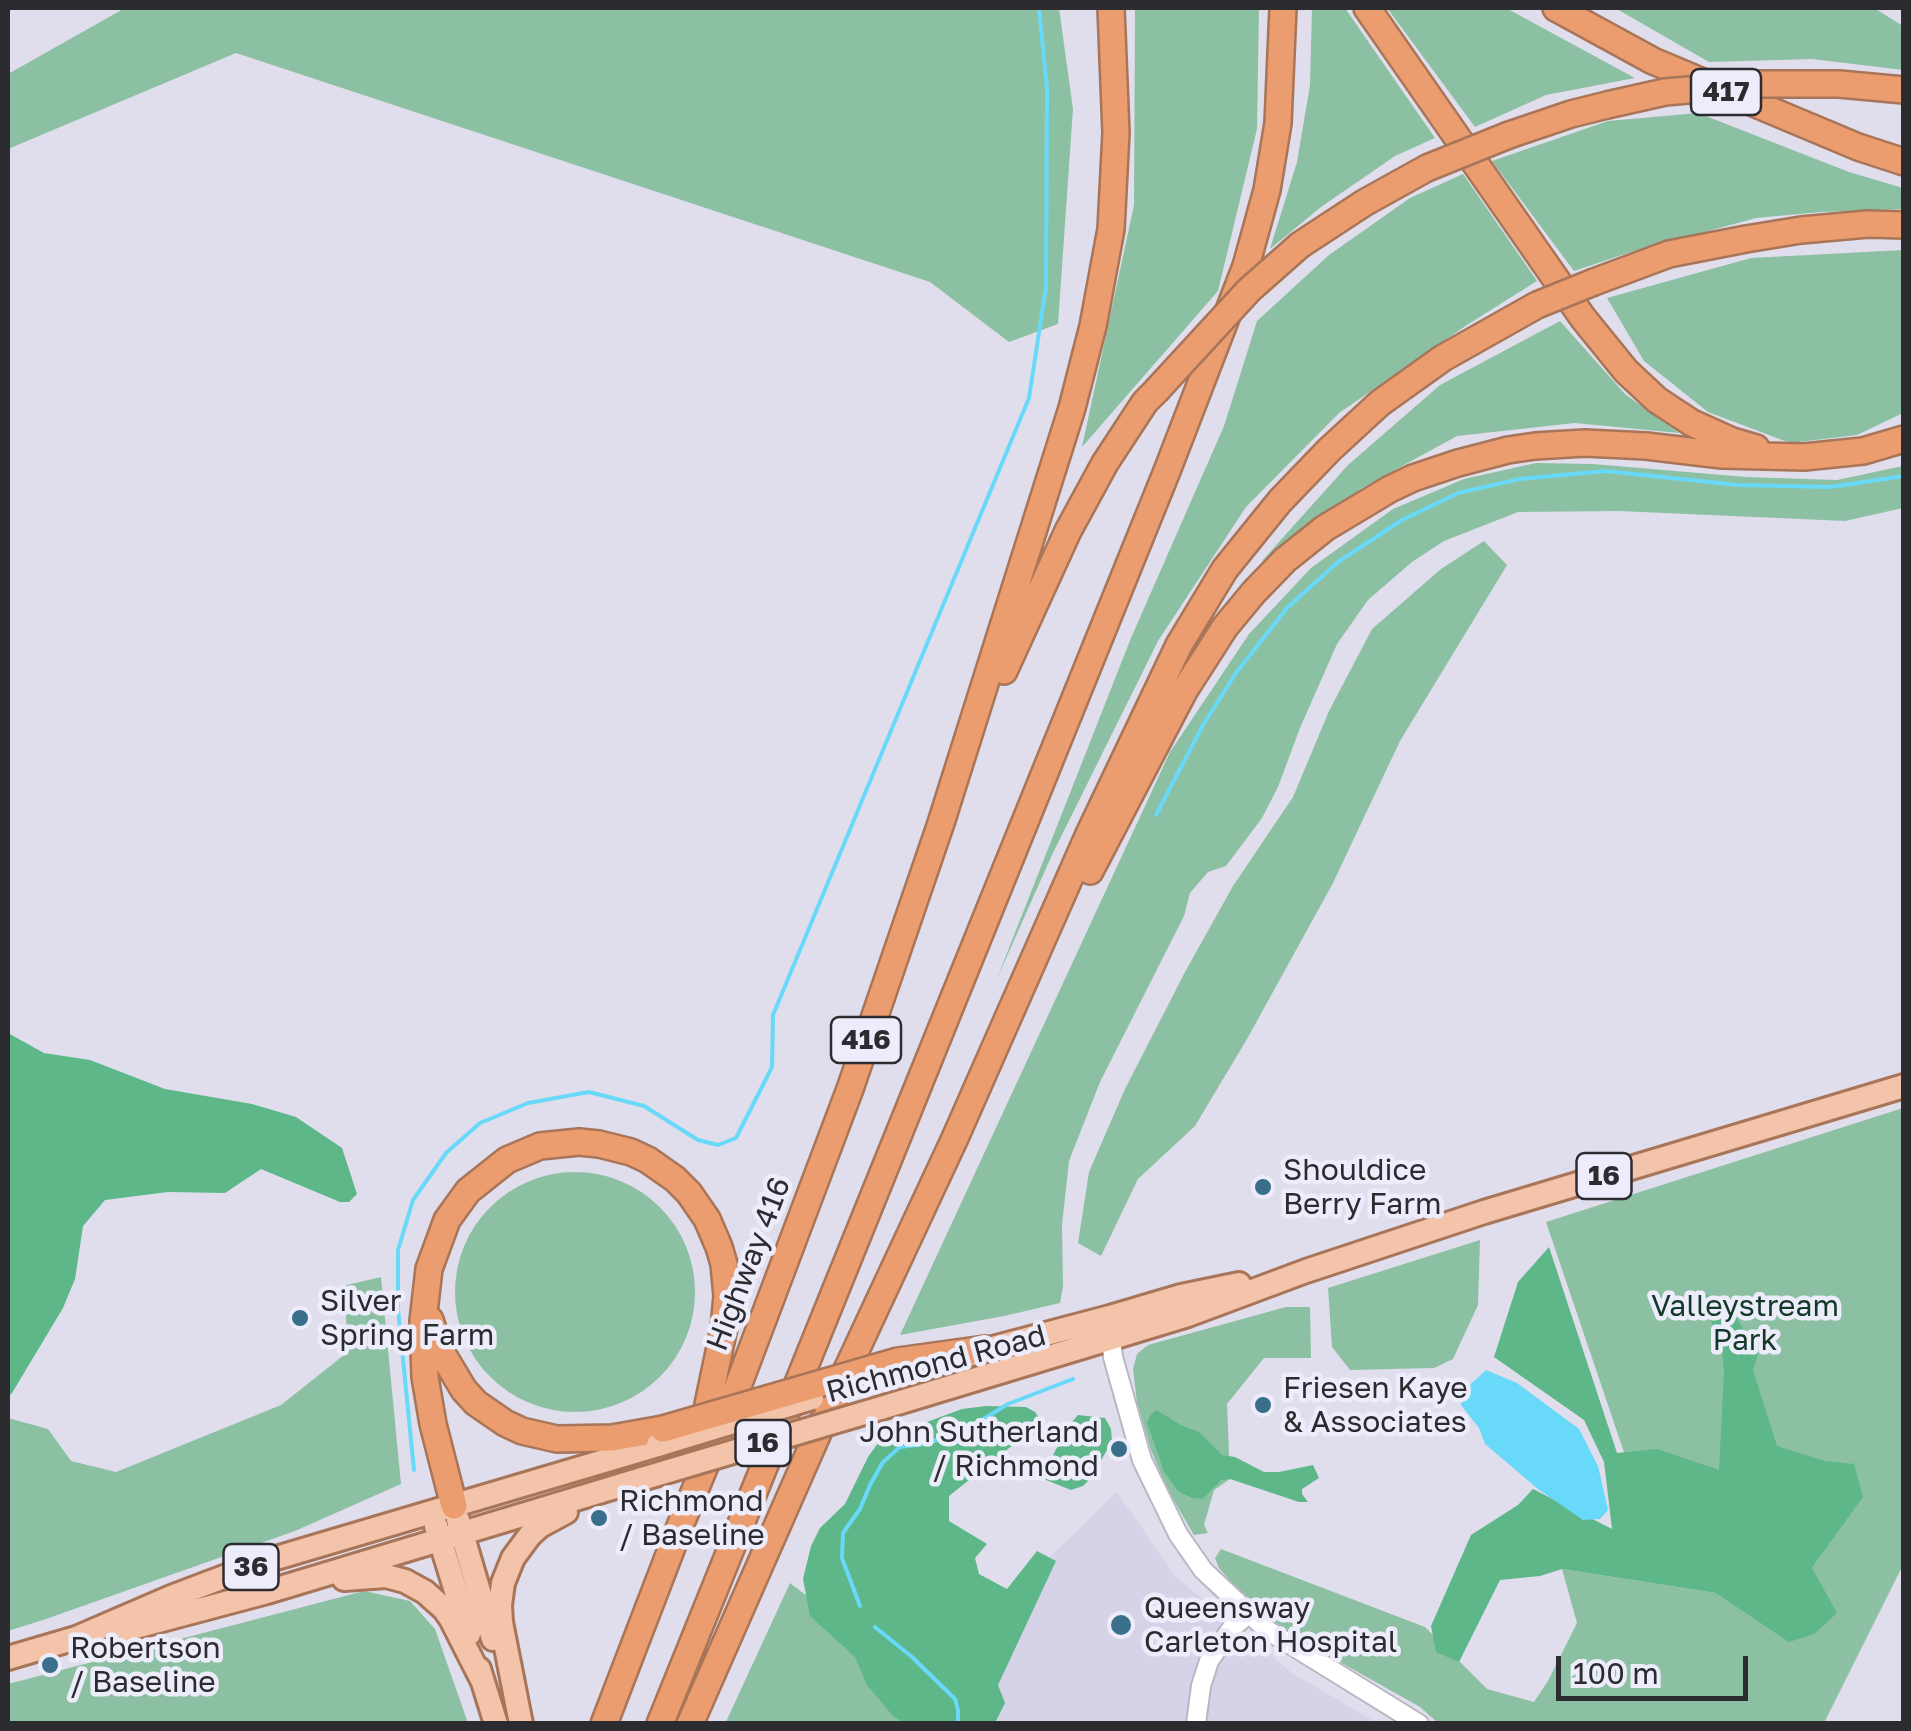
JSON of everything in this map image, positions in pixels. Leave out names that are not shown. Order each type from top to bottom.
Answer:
[{"type":"highway","points":[[941,823],[1072,408],[1093,326],[1111,229],[1115,68],[1111,8]]},
{"type":"highway","points":[[660,1724],[1160,490],[1246,266],[1267,190],[1278,122],[1283,8]]},
{"type":"highway","points":[[1366,8],[1584,318],[1626,371],[1656,400],[1702,428],[1751,447],[1804,457]]},
{"type":"highway","name":"417","points":[[1556,8],[1653,61],[1858,147],[1904,162]]},
{"type":"highway","points":[[941,823],[1022,629],[1105,462],[1156,390],[1248,290],[1300,246],[1364,203],[1427,168],[1570,114],[1665,92],[1756,84],[1840,84],[1904,90]]},
{"type":"highway","points":[[690,1724],[1118,771],[1179,646],[1225,569],[1280,501],[1380,403],[1443,358],[1537,305],[1669,254],[1800,230],[1904,225]]},
{"type":"highway","points":[[955,1138],[1184,691],[1238,610],[1303,545],[1413,478],[1508,450],[1585,443],[1722,455],[1804,457],[1863,451],[1904,439]]},
{"type":"highway","name":"Highway 416","points":[[604,1724],[850,1089],[941,823]]},
{"type":"highway","points":[[443,1509],[423,1342],[433,1254],[447,1220],[479,1179],[507,1160],[562,1143],[599,1144],[631,1152],[675,1179],[698,1204],[719,1247],[726,1280],[724,1328],[682,1521]]},
{"type":"highway","points":[[426,1290],[434,1335],[464,1390],[505,1423],[558,1439],[660,1437],[895,1368],[986,1350]]},
{"type":"main road","name":"Richmond Road","points":[[986,1350],[1188,1315],[1484,1212],[1904,1086]]},
{"type":"main road","name":"Richmond Road","points":[[451,1536],[881,1408],[1110,1329]]},
{"type":"main road","points":[[519,1724],[443,1509],[660,1437]]},
{"type":"main road","points":[[519,1724],[501,1622],[507,1570],[521,1546],[540,1526],[634,1481]]},
{"type":"main road","name":"36","points":[[8,1658],[76,1638],[266,1562],[443,1509]]},
{"type":"main road","points":[[451,1536],[496,1724]]},
{"type":"main road","name":"36","points":[[76,1638],[118,1632],[267,1592],[451,1536]]},
{"type":"main road","points":[[267,1592],[373,1575],[405,1581],[444,1609],[483,1682]]},
{"type":"street","points":[[1110,1329],[1142,1460],[1178,1534],[1203,1570],[1267,1630],[1419,1724]]},
{"type":"street","points":[[1196,1724],[1200,1686],[1210,1661],[1231,1630],[1248,1614]]},
{"type":"shaded area","name":"Queensway Carleton Hospital","points":[[1117,1492],[1176,1577],[1291,1672],[1377,1723],[961,1724],[1029,1577]]},
{"type":"green space","points":[[125,8],[1059,8],[1073,109],[1058,324],[1009,342],[930,282],[236,53],[8,149],[8,74]]},
{"type":"green space","points":[[1135,8],[1259,8],[1257,129],[1218,291],[1082,447],[1134,205]]},
{"type":"green space","points":[[1312,8],[1345,8],[1435,138],[1395,156],[1321,207],[1270,249],[1297,162],[1310,85]]},
{"type":"green space","points":[[1387,8],[1506,8],[1635,78],[1546,95],[1475,127]]},
{"type":"green space","points":[[1615,8],[1874,8],[1903,26],[1903,70],[1812,59],[1709,62]]},
{"type":"green space","points":[[1698,113],[1849,172],[1903,188],[1903,209],[1756,218],[1574,271],[1492,161],[1608,121]]},
{"type":"green space","points":[[1463,174],[1537,281],[1339,413],[1246,507],[1158,641],[1051,857],[996,981],[1131,638],[1224,426],[1257,321],[1329,255],[1410,198]]},
{"type":"green space","points":[[1903,250],[1903,413],[1857,435],[1790,443],[1708,412],[1644,361],[1607,298],[1751,258]]},
{"type":"green space","points":[[1560,321],[1625,394],[1679,433],[1575,423],[1457,436],[1362,488],[1261,562],[1348,465],[1440,385]]},
{"type":"green space","points":[[1536,463],[1837,480],[1903,466],[1903,508],[1845,521],[1619,511],[1518,512],[1444,541],[1412,562],[1368,600],[1337,644],[1262,818],[1226,866],[1208,872],[1190,893],[1184,916],[1100,1082],[1069,1161],[1060,1303],[900,1335],[1170,752],[1249,634],[1311,568],[1393,509],[1464,479]]},
{"type":"green space","points":[[1484,541],[1507,565],[1400,741],[1333,883],[1247,1039],[1195,1126],[1138,1179],[1101,1256],[1078,1243],[1089,1172],[1125,1089],[1185,972],[1233,886],[1293,797],[1329,711],[1372,629],[1441,569]]},
{"type":"green space","points":[[8,1033],[44,1053],[90,1060],[165,1089],[252,1104],[296,1117],[342,1148],[357,1194],[349,1202],[340,1202],[261,1169],[225,1193],[168,1192],[105,1200],[83,1226],[75,1279],[63,1308],[8,1397]]},
{"type":"green space","name":"Valleystream Park","points":[[1903,1108],[1903,1565],[1824,1723],[1438,1723],[1420,1707],[1268,1619],[1219,1568],[1215,1558],[1221,1549],[1425,1627],[1487,1689],[1534,1702],[1577,1623],[1562,1569],[1716,1593],[1812,1568],[1861,1499],[1631,1473],[1546,1222]]},
{"type":"green space","points":[[575,1172],[621,1181],[660,1207],[686,1246],[695,1292],[686,1338],[660,1377],[621,1403],[575,1412],[529,1403],[490,1377],[464,1338],[455,1292],[464,1246],[490,1207],[529,1181]]},
{"type":"green space","points":[[1480,1240],[1478,1305],[1453,1359],[1434,1368],[1350,1370],[1332,1347],[1328,1288]]},
{"type":"green space","points":[[1549,1247],[1617,1453],[1657,1449],[1719,1470],[1722,1350],[1699,1289],[1734,1313],[1758,1354],[1753,1370],[1777,1446],[1825,1461],[1854,1464],[1863,1497],[1812,1568],[1837,1613],[1814,1634],[1789,1642],[1716,1593],[1562,1569],[1540,1576],[1500,1580],[1459,1662],[1436,1652],[1431,1626],[1471,1535],[1518,1505],[1533,1489],[1612,1529],[1604,1462],[1584,1420],[1494,1357],[1518,1282]]},
{"type":"green space","points":[[381,1277],[401,1484],[295,1531],[8,1631],[8,1418],[48,1429],[71,1461],[116,1472],[281,1405],[349,1351],[343,1286]]},
{"type":"green space","points":[[1286,1307],[1310,1307],[1311,1358],[1264,1358],[1227,1404],[1230,1479],[1214,1490],[1204,1525],[1208,1533],[1194,1535],[1166,1487],[1151,1450],[1137,1403],[1133,1369],[1137,1354],[1148,1345]]},
{"type":"green space","points":[[1026,1407],[1044,1425],[1041,1432],[1018,1441],[949,1496],[949,1521],[987,1544],[975,1558],[979,1574],[1007,1589],[1037,1551],[1056,1561],[998,1685],[1005,1703],[995,1723],[905,1723],[893,1716],[867,1685],[855,1657],[810,1616],[803,1579],[811,1546],[820,1528],[845,1504],[881,1439],[962,1409]]},
{"type":"green space","points":[[1156,1410],[1199,1432],[1222,1455],[1235,1457],[1264,1472],[1313,1465],[1319,1478],[1302,1489],[1308,1502],[1230,1479],[1221,1480],[1203,1499],[1178,1491],[1164,1472],[1147,1423]]},
{"type":"green space","points":[[1078,1415],[1105,1418],[1112,1441],[1091,1478],[1071,1490],[1046,1480],[1044,1475]]},
{"type":"green space","points":[[790,1583],[807,1596],[915,1724],[725,1724]]},
{"type":"green space","points":[[364,1591],[410,1601],[435,1629],[468,1723],[8,1723],[8,1684]]},
{"type":"water","points":[[1486,1370],[1517,1383],[1579,1429],[1598,1466],[1608,1510],[1600,1519],[1583,1520],[1538,1489],[1485,1444],[1479,1428],[1461,1405],[1463,1391]]},
{"type":"waterway","points":[[414,1470],[398,1309],[398,1250],[413,1200],[446,1153],[480,1123],[528,1103],[589,1092],[644,1106],[698,1140],[718,1145],[736,1138],[772,1067],[773,1015],[1029,398],[1046,287],[1047,89],[1039,8]]},
{"type":"waterway","points":[[1156,815],[1203,725],[1236,673],[1287,608],[1338,562],[1402,520],[1458,493],[1520,479],[1605,471],[1738,485],[1831,487],[1904,476]]},
{"type":"waterway","points":[[860,1606],[842,1558],[843,1533],[860,1509],[883,1462],[900,1447],[925,1444],[967,1429],[1008,1404],[1073,1379]]},
{"type":"waterway","points":[[875,1627],[955,1699],[958,1724]]},
{"type":"place","name":"Shouldice Berry Farm","points":[[1263,1187]]},
{"type":"place","name":"Silver Spring Farm","points":[[300,1318]]},
{"type":"place","name":"Friesen Kaye & Associates","points":[[1263,1405]]},
{"type":"place","name":"John Sutherland / Richmond","points":[[1119,1449]]},
{"type":"place","name":"Richmond / Baseline","points":[[599,1518]]},
{"type":"place","name":"Queensway Carleton Hospital","points":[[1121,1625]]},
{"type":"place","name":"Robertson / Baseline","points":[[50,1665]]}]
